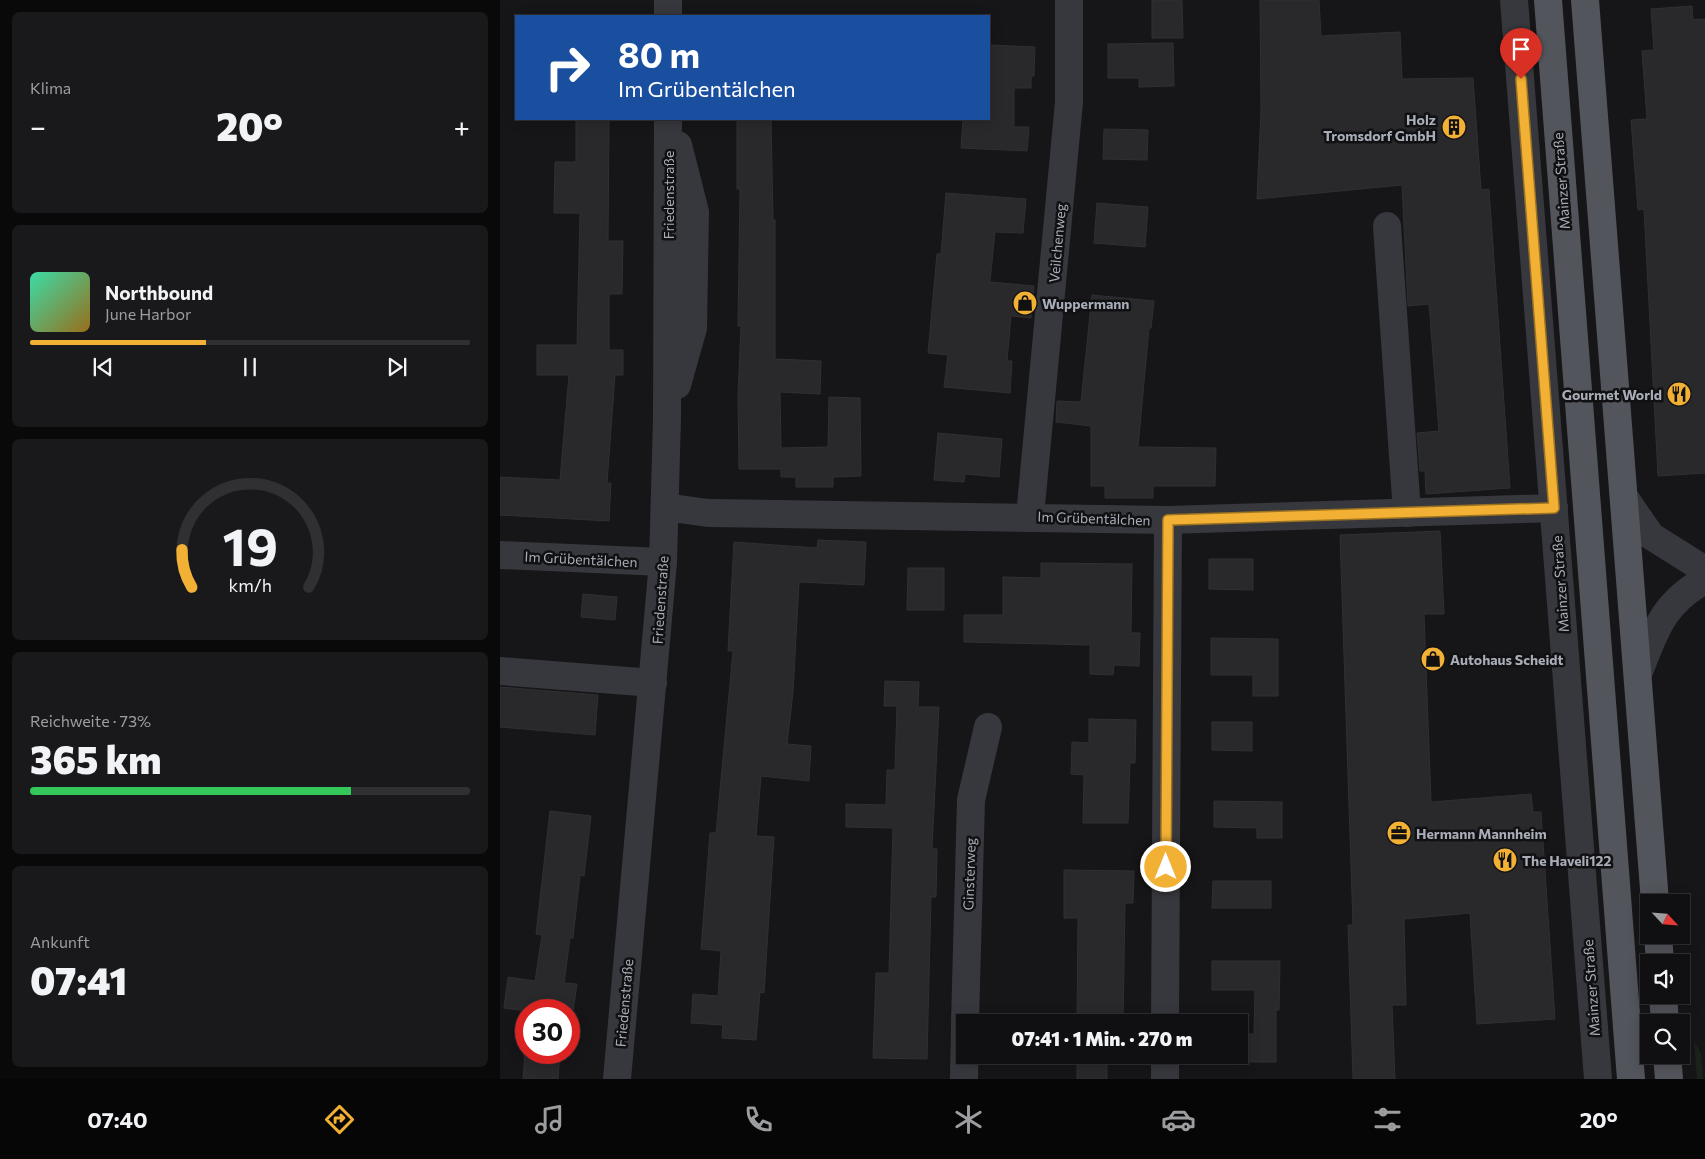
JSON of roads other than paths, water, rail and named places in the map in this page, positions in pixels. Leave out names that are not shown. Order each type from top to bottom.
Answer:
[{"type":"main road","name":"Mainzer Straße","points":[[1548,0],[1631,1079]]},
{"type":"main road","points":[[1585,0],[1654,894]]},
{"type":"main road","points":[[1668,1064],[1669,1079]]},
{"type":"street","points":[[668,0],[668,15]]},
{"type":"street","name":"Veilchenweg","points":[[1030,516],[1069,102],[1069,0]]},
{"type":"street","name":"Mainzer Straße","points":[[1514,0],[1598,1079]]},
{"type":"street","name":"Friedenstraße","points":[[617,1079],[663,562],[667,418],[668,120]]},
{"type":"street","points":[[667,418],[693,328],[695,212],[672,120]]},
{"type":"street","points":[[1387,226],[1407,513]]},
{"type":"street","points":[[1624,497],[1650,536],[1705,570]]},
{"type":"street","name":"Im Grübentälchen","points":[[665,507],[708,513],[1030,516],[1168,520],[1554,508]]},
{"type":"street","points":[[1165,1014],[1168,520]]},
{"type":"street","name":"Im Grübentälchen","points":[[500,555],[663,562]]},
{"type":"street","points":[[1638,674],[1661,618],[1675,601],[1692,587],[1705,580]]},
{"type":"street","points":[[500,671],[653,683]]},
{"type":"street","name":"Ginsterweg","points":[[965,1014],[971,800],[988,727]]},
{"type":"street","points":[[964,1064],[964,1079]]},
{"type":"street","points":[[1164,1079],[1165,1064]]},
{"type":"place","name":"Holz Tromsdorf GmbH","points":[[1454,127]]},
{"type":"place","name":"Wuppermann","points":[[1025,303]]},
{"type":"place","name":"Gourmet World","points":[[1679,394]]},
{"type":"place","name":"Autohaus Scheidt","points":[[1433,659]]},
{"type":"place","name":"Hermann Mannheim","points":[[1399,833]]},
{"type":"place","name":"The Haveli122","points":[[1505,860]]}]
